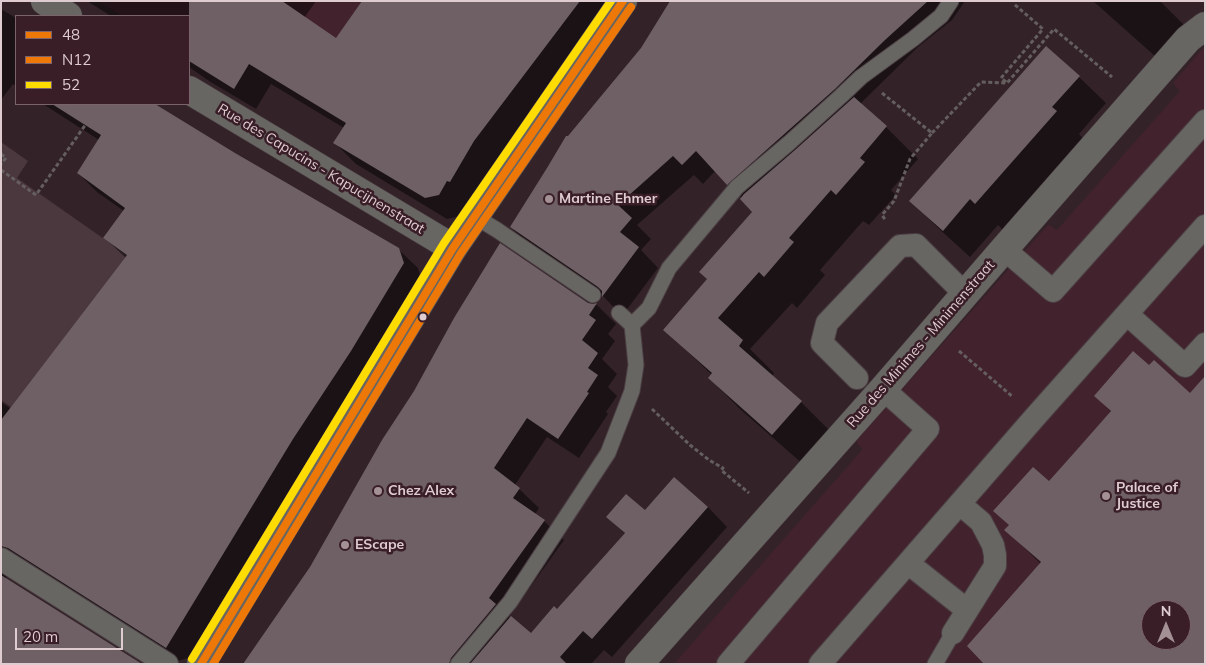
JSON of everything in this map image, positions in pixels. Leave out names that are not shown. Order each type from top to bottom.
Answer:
[{"type":"street","points":[[45,1],[66,15]]},
{"type":"street","points":[[201,664],[453,248],[623,1]]},
{"type":"street","name":"Rue des Minimes - Minimenstraat","points":[[639,664],[883,389],[1188,39],[1205,26]]},
{"type":"street","name":"Rue des Capucins - Kapucijnenstraat","points":[[190,91],[453,248]]},
{"type":"street","points":[[1004,249],[1053,291],[1205,121]]},
{"type":"street","points":[[820,664],[1035,417],[1205,226]]},
{"type":"street","points":[[856,378],[822,344],[827,323],[900,246],[916,245],[966,294]]},
{"type":"street","points":[[1127,314],[1185,366],[1205,344]]},
{"type":"street","points":[[728,664],[928,429],[883,389]]},
{"type":"street","points":[[953,633],[994,566],[995,555],[993,545],[981,522],[960,504]]},
{"type":"street","points":[[1,558],[167,664]]},
{"type":"street","points":[[908,563],[967,610]]},
{"type":"lane","points":[[632,325],[648,308],[669,268],[738,188],[861,77],[914,39],[941,16],[951,1]]},
{"type":"lane","points":[[474,216],[593,295]]},
{"type":"lane","points":[[458,664],[510,602],[608,453],[632,391],[636,366],[632,325],[619,313]]},
{"type":"lane","points":[[935,664],[953,633]]},
{"type":"path","points":[[1007,83],[1001,78],[1043,29],[1014,4]]},
{"type":"path","points":[[1007,83],[1054,29],[1119,83]]},
{"type":"path","points":[[900,246],[882,215],[894,201],[910,159],[981,82],[1007,83]]},
{"type":"path","points":[[888,97],[932,133]]},
{"type":"path","points":[[1,170],[36,195],[86,124]]},
{"type":"path","points":[[1,154],[6,158],[1,164]]},
{"type":"path","points":[[968,359],[1014,398]]},
{"type":"path","points":[[649,406],[699,453],[723,468]]},
{"type":"shaded area","points":[[98,1],[447,1],[398,69],[212,23],[190,56],[190,15],[120,15]]},
{"type":"shaded area","points":[[1205,46],[1205,664],[674,664],[862,450],[857,440],[1047,226],[1050,225],[1057,230],[1180,91],[1173,83]]},
{"type":"shaded area","points":[[1,142],[28,161],[17,178],[127,255],[11,407],[1,400]]},
{"type":"building","points":[[189,1],[282,1],[336,38],[362,1],[580,1],[474,141],[450,182],[447,181],[439,195],[425,198],[333,143],[346,123],[249,64],[234,89],[190,62]]},
{"type":"building","points":[[670,1],[928,1],[835,89],[727,185],[696,151],[682,165],[673,156],[618,205],[632,218],[620,232],[639,247],[602,297],[602,291],[598,287],[510,227],[566,136],[568,136],[641,48]]},
{"type":"building","points":[[1046,46],[1080,76],[1052,107],[1057,111],[975,204],[970,199],[943,231],[909,201]]},
{"type":"building","points":[[854,97],[887,126],[860,158],[865,162],[836,195],[831,190],[789,238],[794,242],[764,277],[759,272],[718,318],[743,340],[739,346],[802,401],[772,435],[708,378],[712,373],[663,330],[707,279],[699,272],[752,212],[740,199],[744,194]]},
{"type":"building","points":[[54,105],[157,105],[235,153],[399,248],[404,263],[351,351],[293,439],[166,648],[8,548],[1,546],[1,420],[127,255],[103,238],[125,208],[77,173],[101,135]]},
{"type":"building","points":[[500,243],[588,303],[597,303],[589,315],[596,320],[582,340],[598,353],[588,368],[598,375],[587,392],[589,393],[558,439],[527,418],[494,468],[520,488],[513,498],[545,520],[489,598],[496,604],[451,658],[449,664],[243,664],[310,567],[382,440],[414,391],[454,318]]},
{"type":"building","name":"Palace of Justice","points":[[1133,351],[1149,365],[1154,360],[1190,393],[1205,376],[1205,664],[984,664],[967,646],[1041,562],[1004,530],[1009,525],[993,511],[1033,467],[1049,481],[1111,411],[1094,396]]},
{"type":"building","points":[[674,477],[708,507],[592,639],[583,631],[560,657],[567,664],[470,664],[511,616],[531,633],[554,606],[557,609],[625,533],[606,517],[626,494],[645,510]]},
{"type":"building","points":[[1,575],[142,664],[1,664]]},
{"type":"transit line","name":"52","points":[[192,659],[444,243],[611,1]]},
{"type":"transit line","name":"48","points":[[201,664],[453,248],[623,1]]},
{"type":"transit line","name":"N12","points":[[213,664],[461,253],[631,7]]},
{"type":"place","name":"Martine Ehmer","points":[[549,199]]},
{"type":"place","name":"Chez Alex","points":[[378,491]]},
{"type":"place","name":"Palace of Justice","points":[[1106,496]]},
{"type":"place","name":"EScape","points":[[345,545]]}]
